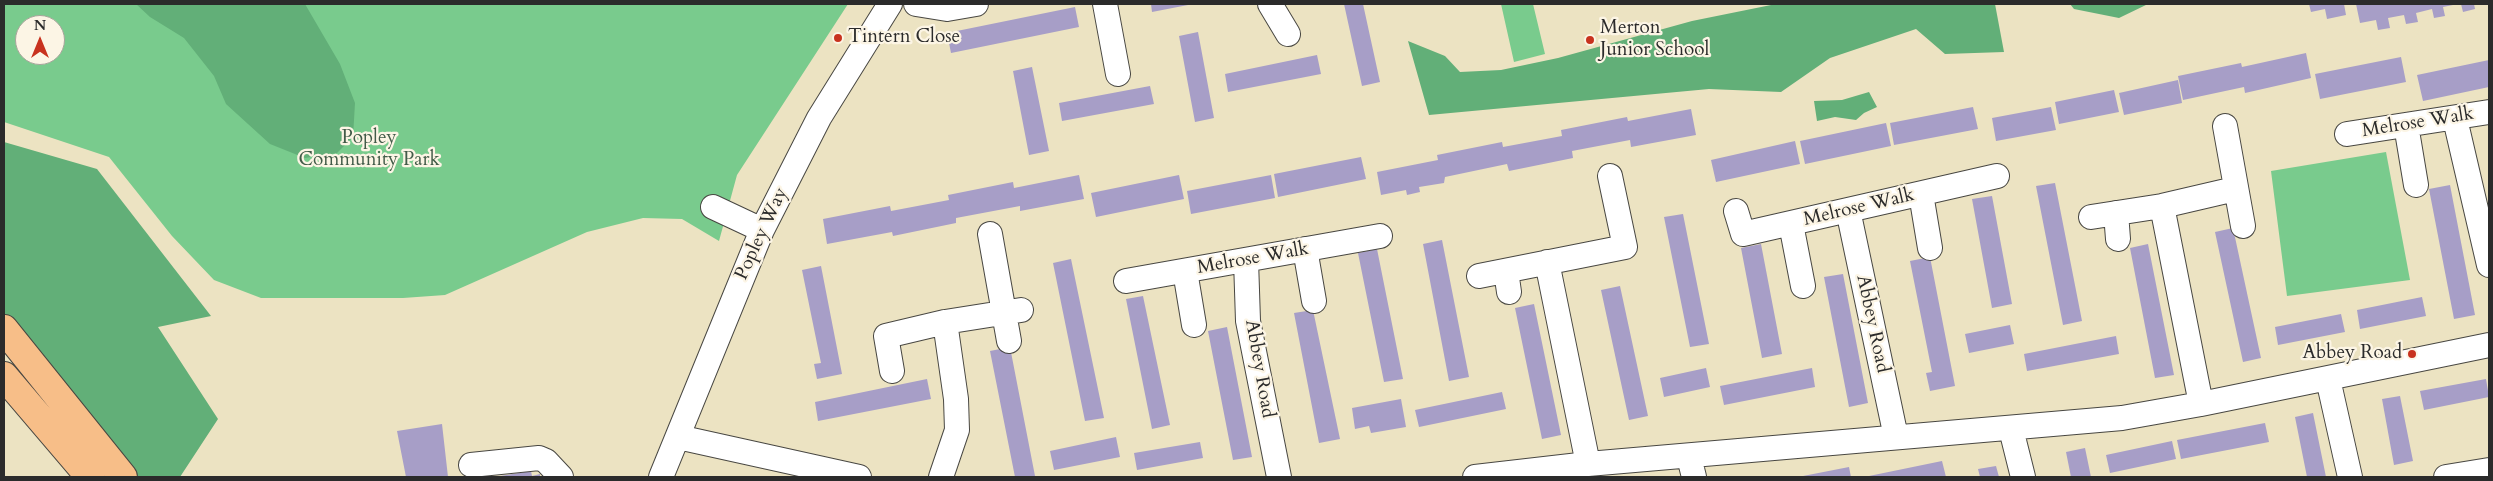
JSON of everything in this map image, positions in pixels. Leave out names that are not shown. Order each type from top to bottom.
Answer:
[{"type":"main road","points":[[4,329],[122,477]]},
{"type":"main road","points":[[4,376],[90,477]]},
{"type":"street","name":"Popley Way","points":[[661,477],[762,230],[819,118],[890,4]]},
{"type":"street","points":[[916,4],[947,9],[976,4]]},
{"type":"street","points":[[1105,4],[1118,74]]},
{"type":"street","points":[[1270,4],[1288,34]]},
{"type":"street","name":"Melrose Walk","points":[[2347,134],[2489,112]]},
{"type":"street","points":[[2455,118],[2489,265]]},
{"type":"street","points":[[2406,125],[2416,185]]},
{"type":"street","points":[[2225,126],[2243,226]]},
{"type":"street","points":[[1479,276],[1508,282],[1547,262],[1624,247],[1610,176]]},
{"type":"street","name":"Melrose Walk","points":[[1736,211],[1743,234],[1997,176]]},
{"type":"street","points":[[2091,217],[2162,206],[2235,190]]},
{"type":"street","points":[[1921,194],[1930,248]]},
{"type":"street","points":[[2162,206],[2201,404]]},
{"type":"street","points":[[713,207],[762,230]]},
{"type":"street","name":"Abbey Road","points":[[1848,210],[1896,437]]},
{"type":"street","points":[[2116,213],[2118,239]]},
{"type":"street","points":[[1791,224],[1803,286]]},
{"type":"street","points":[[990,234],[1013,312],[1009,341]]},
{"type":"street","name":"Melrose Walk","points":[[1126,278],[1185,271],[1380,236]]},
{"type":"street","points":[[1305,249],[1314,301]]},
{"type":"street","name":"Abbey Road","points":[[1246,260],[1248,321],[1279,477]]},
{"type":"street","points":[[1547,262],[1588,464]]},
{"type":"street","points":[[1185,271],[1194,325]]},
{"type":"street","points":[[892,371],[886,336],[945,322],[1013,312]]},
{"type":"street","points":[[941,477],[957,430],[956,399],[945,322]]},
{"type":"street","points":[[1476,477],[1588,464],[1692,467],[1896,437],[2011,429],[2122,418],[2489,346]]},
{"type":"street","points":[[2328,379],[2350,477]]},
{"type":"street","points":[[2011,429],[2023,477]]},
{"type":"street","points":[[678,437],[820,473],[859,477]]},
{"type":"street","points":[[471,466],[539,458],[546,461],[561,477]]},
{"type":"street","points":[[2458,469],[2489,470]]},
{"type":"green space","name":"Popley Community Park","points":[[4,4],[848,4],[737,175],[719,241],[682,219],[643,218],[587,232],[445,295],[403,298],[261,298],[214,280],[172,236],[109,157],[4,122]]},
{"type":"green space","points":[[136,4],[305,4],[340,64],[355,103],[353,137],[337,153],[305,158],[270,144],[226,104],[214,76],[184,38],[150,17]]},
{"type":"green space","points":[[1501,4],[1533,4],[1545,54],[1514,62]]},
{"type":"green space","points":[[1776,4],[1995,4],[2004,52],[1945,54],[1916,29],[1830,58],[1781,92],[1709,89],[1429,115],[1408,41],[1445,56],[1460,72],[1501,70],[1558,58],[1692,21]]},
{"type":"green space","points":[[2070,4],[2148,4],[2119,18],[2074,9]]},
{"type":"green space","points":[[1869,92],[1877,107],[1864,113],[1856,120],[1835,117],[1817,121],[1814,101],[1842,100]]},
{"type":"green space","points":[[4,142],[97,169],[211,316],[158,327],[218,419],[180,477],[137,477],[4,313]]},
{"type":"green space","points":[[2386,152],[2410,280],[2287,296],[2271,171]]},
{"type":"building","points":[[1151,4],[1187,4],[1188,5],[1152,12]]},
{"type":"building","points":[[1344,4],[1363,4],[1380,82],[1362,86]]},
{"type":"building","points":[[2309,4],[2344,4],[2346,15],[2327,19],[2325,9],[2311,12]]},
{"type":"building","points":[[2356,4],[2453,5],[2443,7],[2445,16],[2434,18],[2432,9],[2416,13],[2418,22],[2406,24],[2404,15],[2388,18],[2390,28],[2378,30],[2376,20],[2360,23]]},
{"type":"building","points":[[2461,4],[2474,4],[2475,9],[2463,12]]},
{"type":"building","points":[[1075,7],[1079,27],[951,53],[947,33]]},
{"type":"building","points":[[1198,32],[1214,118],[1195,122],[1179,36]]},
{"type":"building","points":[[2306,53],[2311,78],[2245,93],[2244,87],[2183,100],[2178,76],[2241,63],[2242,67]]},
{"type":"building","points":[[1317,55],[1321,74],[1228,92],[1225,74]]},
{"type":"building","points":[[2401,57],[2406,82],[2320,99],[2315,74]]},
{"type":"building","points":[[2489,60],[2489,87],[2423,101],[2417,75]]},
{"type":"building","points":[[1032,67],[1049,151],[1029,155],[1013,71]]},
{"type":"building","points":[[2178,80],[2182,103],[2124,115],[2119,93]]},
{"type":"building","points":[[1150,86],[1154,104],[1062,121],[1059,103]]},
{"type":"building","points":[[2114,90],[2119,112],[2059,124],[2055,102]]},
{"type":"building","points":[[1973,107],[1978,129],[1894,145],[1890,123]]},
{"type":"building","points":[[2051,107],[2056,130],[1996,141],[1992,118]]},
{"type":"building","points":[[1691,109],[1696,135],[1631,147],[1630,140],[1572,151],[1573,158],[1509,171],[1507,164],[1445,177],[1444,183],[1419,187],[1420,192],[1407,195],[1406,190],[1381,195],[1377,172],[1438,160],[1437,155],[1502,142],[1503,147],[1562,136],[1561,130],[1627,117],[1628,121]]},
{"type":"building","points":[[1886,123],[1891,146],[1805,164],[1800,141]]},
{"type":"building","points":[[1795,141],[1800,164],[1716,182],[1711,160]]},
{"type":"building","points":[[1361,157],[1366,179],[1278,197],[1274,174]]},
{"type":"building","points":[[1079,175],[1084,199],[1020,211],[1020,206],[956,218],[956,223],[893,236],[892,232],[827,244],[823,219],[890,206],[891,211],[949,200],[948,195],[1013,182],[1014,188]]},
{"type":"building","points":[[1179,175],[1184,199],[1096,217],[1091,193]]},
{"type":"building","points":[[1271,175],[1275,198],[1191,214],[1187,191]]},
{"type":"building","points":[[2055,183],[2082,321],[2063,325],[2036,186]]},
{"type":"building","points":[[2450,185],[2475,315],[2454,319],[2429,189]]},
{"type":"building","points":[[1992,196],[2012,304],[1992,308],[1972,199]]},
{"type":"building","points":[[1683,214],[1709,344],[1690,347],[1664,217]]},
{"type":"building","points":[[2233,228],[2261,358],[2243,362],[2215,232]]},
{"type":"building","points":[[1442,240],[1469,377],[1449,381],[1423,244]]},
{"type":"building","points":[[1761,244],[1782,354],[1762,358],[1741,248]]},
{"type":"building","points":[[2148,244],[2174,375],[2155,378],[2130,248]]},
{"type":"building","points":[[1377,249],[1403,379],[1384,382],[1358,253]]},
{"type":"building","points":[[1930,257],[1955,386],[1930,391],[1926,373],[1932,372],[1910,261]]},
{"type":"building","points":[[1071,259],[1104,418],[1085,421],[1053,263]]},
{"type":"building","points":[[821,266],[842,374],[817,379],[814,364],[821,363],[802,270]]},
{"type":"building","points":[[1843,274],[1868,403],[1849,407],[1824,277]]},
{"type":"building","points":[[1620,286],[1648,416],[1629,420],[1601,290]]},
{"type":"building","points":[[1143,296],[1170,425],[1152,429],[1126,299]]},
{"type":"building","points":[[2422,297],[2426,316],[2360,329],[2357,310]]},
{"type":"building","points":[[1534,304],[1561,435],[1542,439],[1515,308]]},
{"type":"building","points":[[1313,310],[1340,439],[1319,443],[1294,313]]},
{"type":"building","points":[[2341,314],[2345,332],[2278,345],[2275,327]]},
{"type":"building","points":[[2010,325],[2014,344],[1969,353],[1965,334]]},
{"type":"building","points":[[1227,327],[1252,457],[1233,460],[1208,331]]},
{"type":"building","points":[[2116,336],[2119,354],[2027,371],[2024,354]]},
{"type":"building","points":[[1010,347],[1035,476],[1015,477],[990,351]]},
{"type":"building","points":[[1706,368],[1710,387],[1664,397],[1660,378]]},
{"type":"building","points":[[1812,368],[1815,387],[1724,405],[1720,386]]},
{"type":"building","points":[[927,379],[931,399],[818,421],[815,402]]},
{"type":"building","points":[[2486,379],[2489,397],[2424,410],[2420,391]]},
{"type":"building","points":[[1502,392],[1506,409],[1419,427],[1415,410]]},
{"type":"building","points":[[2400,396],[2413,461],[2394,465],[2382,399]]},
{"type":"building","points":[[1401,399],[1406,427],[1371,433],[1369,426],[1355,429],[1352,408]]},
{"type":"building","points":[[2313,413],[2326,477],[2307,477],[2295,417]]},
{"type":"building","points":[[2265,423],[2269,442],[2181,459],[2177,440]]},
{"type":"building","points":[[442,424],[448,477],[406,477],[397,431]]},
{"type":"building","points":[[1116,437],[1120,457],[1054,470],[1050,451]]},
{"type":"building","points":[[2172,441],[2176,459],[2110,473],[2106,455]]},
{"type":"building","points":[[1200,442],[1203,458],[1137,470],[1134,453]]},
{"type":"building","points":[[2085,448],[2091,477],[2071,477],[2066,452]]},
{"type":"building","points":[[1942,461],[1946,477],[1869,477],[1869,476]]},
{"type":"building","points":[[1996,466],[1999,477],[1980,477],[1978,469]]},
{"type":"building","points":[[1849,467],[1851,477],[1803,477],[1803,476]]},
{"type":"building","points":[[531,471],[532,476],[540,474],[540,477],[494,477]]},
{"type":"place","name":"Tintern Close","points":[[838,38]]},
{"type":"place","name":"Merton Junior School","points":[[1590,40]]},
{"type":"place","name":"Abbey Road","points":[[2412,354]]}]
